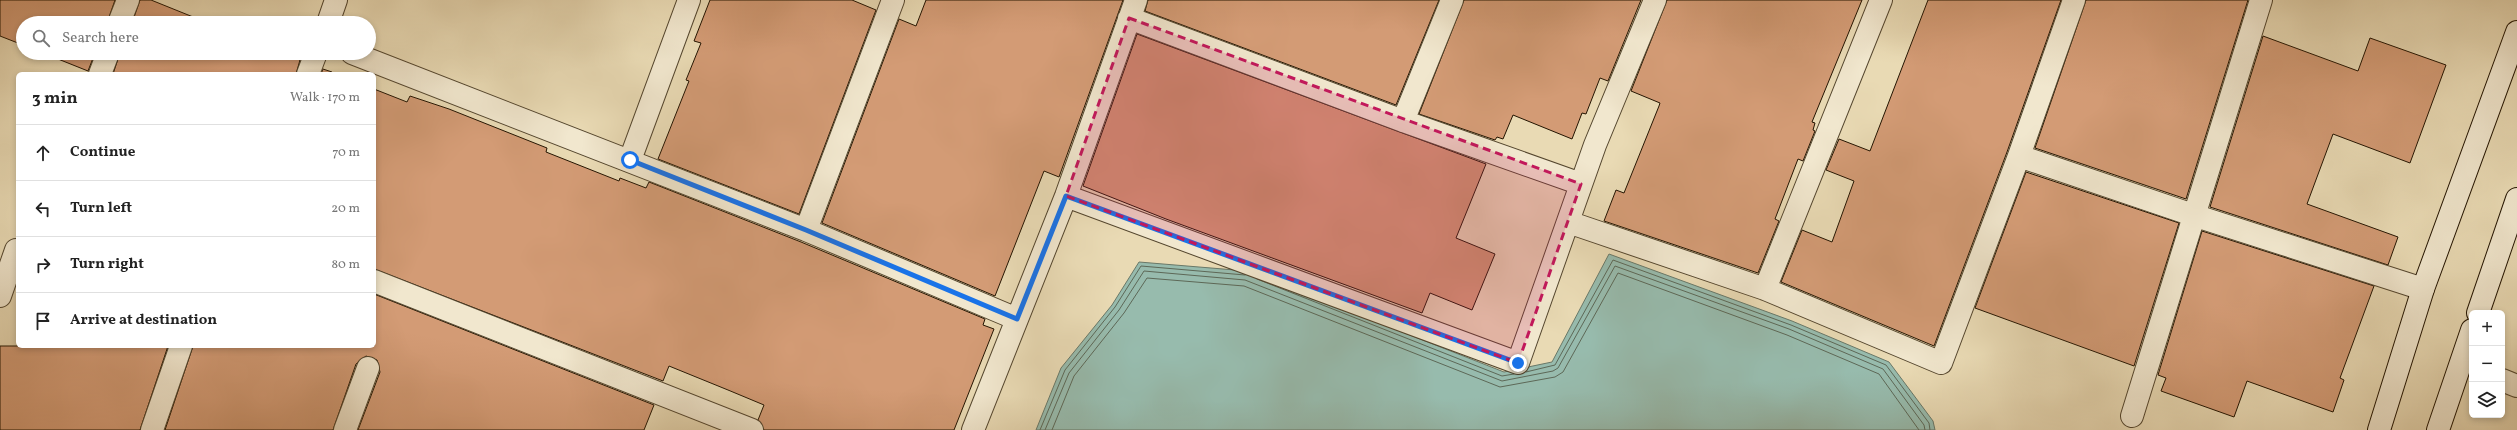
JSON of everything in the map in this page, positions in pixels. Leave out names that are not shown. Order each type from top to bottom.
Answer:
[{"type":"street","points":[[122,16],[128,0]]},
{"type":"street","points":[[330,16],[336,0]]},
{"type":"street","points":[[630,160],[688,0]]},
{"type":"street","points":[[806,230],[893,0]]},
{"type":"street","points":[[1404,121],[1452,0]]},
{"type":"street","points":[[1066,196],[1518,363],[1581,184],[1655,0]]},
{"type":"street","points":[[1765,289],[1881,0]]},
{"type":"street","points":[[1568,222],[1765,289],[1941,363],[2019,156],[2074,0]]},
{"type":"street","points":[[2132,416],[2193,215],[2261,0]]},
{"type":"street","points":[[972,430],[1066,196],[1133,9],[1404,121],[1581,184]]},
{"type":"street","points":[[2379,430],[2423,289],[2517,32]]},
{"type":"street","points":[[101,72],[105,60]]},
{"type":"street","points":[[309,72],[313,60]]},
{"type":"street","points":[[370,60],[630,160],[806,230],[1017,319]]},
{"type":"street","points":[[2019,156],[2193,215],[2423,289]]},
{"type":"street","points":[[2479,310],[2517,199]]},
{"type":"street","points":[[0,296],[16,250]]},
{"type":"street","points":[[376,282],[752,430]]},
{"type":"street","points":[[2438,430],[2467,363],[2470,346]]},
{"type":"street","points":[[152,430],[180,348]]},
{"type":"street","points":[[345,430],[368,368]]},
{"type":"street","points":[[2505,381],[2517,386]]},
{"type":"highlighted area","points":[[1129,18],[1581,184],[1518,363],[1066,196]]},
{"type":"water","points":[[1609,254],[1792,321],[1889,362],[1933,421],[1935,430],[1036,430],[1061,368],[1112,305],[1139,262],[1247,271],[1504,372],[1552,362]]},
{"type":"building","points":[[0,0],[115,0],[109,16],[16,16],[16,42],[0,36]]},
{"type":"building","points":[[140,0],[151,0],[191,16],[134,16]]},
{"type":"building","points":[[710,0],[852,0],[876,10],[799,214],[658,159],[689,81],[686,80],[701,43],[694,41]]},
{"type":"building","points":[[926,0],[1123,0],[1059,177],[1044,171],[995,296],[822,223],[899,19],[916,26]]},
{"type":"building","points":[[1148,0],[1439,0],[1396,105],[1145,11]]},
{"type":"building","points":[[1464,0],[1641,0],[1608,81],[1600,78],[1586,114],[1582,113],[1572,139],[1513,115],[1503,139],[1497,137],[1495,140],[1419,114]]},
{"type":"building","points":[[1667,0],[1862,0],[1812,122],[1815,123],[1813,130],[1815,131],[1803,161],[1798,159],[1775,219],[1779,221],[1758,273],[1604,221],[1616,190],[1624,193],[1660,103],[1631,91]]},
{"type":"building","points":[[1928,0],[2061,0],[2007,152],[1934,346],[1781,282],[1802,230],[1832,242],[1854,181],[1826,170],[1839,139],[1870,151]]},
{"type":"building","points":[[2086,0],[2248,0],[2186,199],[2035,148]]},
{"type":"building","points":[[1137,34],[1486,164],[1456,238],[1495,254],[1472,310],[1430,293],[1422,313],[1166,219],[1083,186]]},
{"type":"building","points":[[2263,36],[2358,71],[2370,38],[2446,65],[2410,163],[2333,134],[2307,204],[2398,237],[2388,265],[2210,207]]},
{"type":"building","points":[[60,60],[92,60],[88,71]]},
{"type":"building","points":[[118,60],[300,60],[297,72],[114,72]]},
{"type":"building","points":[[323,69],[332,72],[322,72]]},
{"type":"building","points":[[376,90],[407,102],[410,96],[449,109],[547,148],[546,152],[619,181],[620,178],[646,188],[649,182],[801,242],[985,319],[983,325],[994,329],[954,430],[764,430],[758,420],[764,405],[669,366],[663,381],[376,270]]},
{"type":"building","points":[[2026,172],[2179,223],[2134,366],[1975,308]]},
{"type":"building","points":[[2202,231],[2374,286],[2340,378],[2344,380],[2333,412],[2247,381],[2234,417],[2161,391],[2166,378],[2158,375]]},
{"type":"building","points":[[376,295],[654,405],[644,430],[358,430],[380,372],[377,360],[366,356],[356,364],[333,430],[165,430],[192,348],[376,348]]},
{"type":"building","points":[[0,346],[16,346],[16,348],[167,348],[140,430],[0,430]]},
{"type":"route","points":[[630,160],[806,230],[1017,319],[1066,196],[1518,363]]}]
